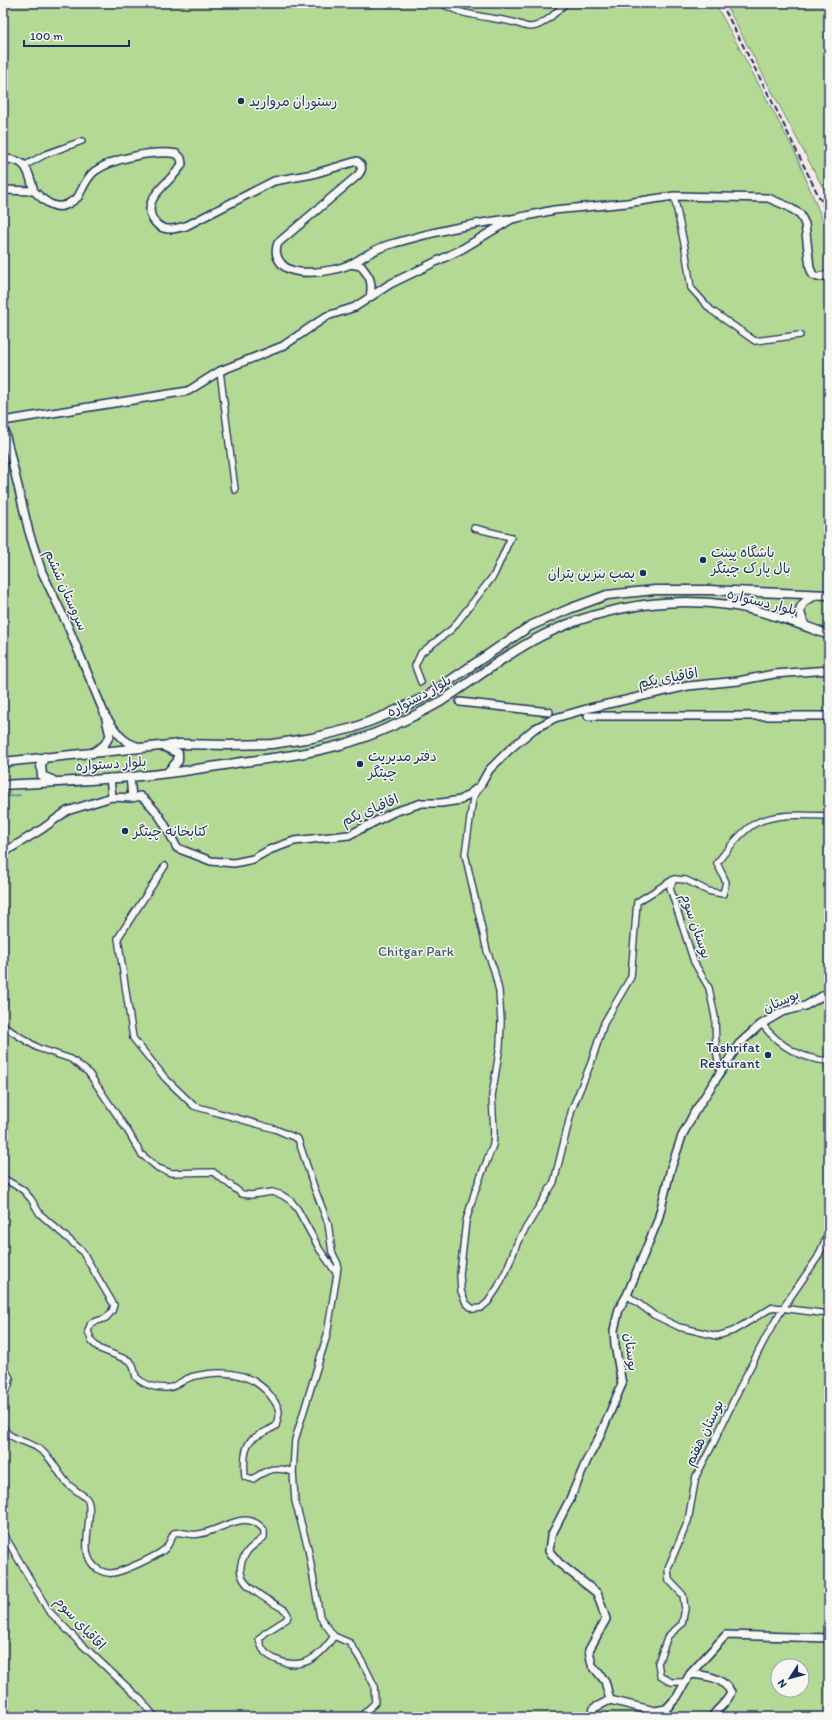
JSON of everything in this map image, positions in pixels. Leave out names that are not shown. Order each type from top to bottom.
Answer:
[{"type":"main road","name":"بلوار دستواره","points":[[3,762],[180,744],[227,746],[272,744],[312,738],[352,728],[386,715],[427,696],[530,626],[569,609],[607,595],[655,590],[709,590],[815,596],[829,595]]},
{"type":"main road","points":[[805,626],[800,614],[801,607],[805,601],[815,596]]},
{"type":"main road","name":"بلوار دستواره","points":[[3,785],[167,773],[311,751],[340,745],[378,733],[439,702],[520,648],[549,632],[589,617],[620,608],[687,603],[730,605],[764,613],[829,635]]},
{"type":"main road","points":[[161,746],[170,748],[178,753],[178,761],[167,773]]},
{"type":"main road","points":[[45,757],[41,764],[42,776],[55,781]]},
{"type":"street","points":[[441,3],[447,7],[471,16],[511,22],[531,27],[549,19],[566,3]]},
{"type":"street","points":[[24,166],[46,154],[82,141]]},
{"type":"street","points":[[3,158],[19,160],[29,172],[34,191],[52,206],[60,207],[77,198],[82,186],[93,173],[105,164],[150,154],[177,154],[181,158],[182,164],[178,172],[156,192],[151,202],[152,218],[157,225],[170,230],[186,226],[274,181],[313,174],[357,161],[361,163],[361,171],[357,176],[278,243],[275,249],[277,257],[282,264],[295,272],[315,272],[350,264],[372,252],[394,243],[472,224],[512,219],[554,210],[628,203],[674,196],[768,198],[787,206],[800,214],[805,224],[810,268],[813,275],[818,277],[829,275]]},
{"type":"street","points":[[3,190],[34,191]]},
{"type":"street","points":[[674,196],[686,248],[691,288],[711,310],[755,341],[800,335]]},
{"type":"street","points":[[3,421],[188,391],[220,370],[283,346],[327,316],[355,307],[390,284],[462,249],[512,219]]},
{"type":"street","points":[[350,264],[361,266],[368,275],[372,286],[370,297]]},
{"type":"street","points":[[220,370],[236,490]]},
{"type":"street","name":"سروستان ششم","points":[[3,424],[29,532],[42,572],[67,624],[105,715]]},
{"type":"street","points":[[421,682],[415,666],[421,653],[452,629],[494,575],[511,538],[474,528]]},
{"type":"street","name":"اقاقیای یکم","points":[[3,853],[67,811],[112,797],[132,798],[140,796],[150,803],[163,820],[177,848],[211,861],[234,863],[253,859],[269,850],[294,841],[349,835],[394,812],[422,803],[441,803],[461,800],[480,786],[489,770],[510,749],[534,729],[555,718],[598,706],[688,686],[738,681],[774,674],[829,670]]},
{"type":"street","points":[[460,702],[549,712]]},
{"type":"street","points":[[105,715],[119,736],[128,744],[145,748]]},
{"type":"street","points":[[92,753],[104,745],[110,736],[105,715]]},
{"type":"street","points":[[588,716],[829,716]]},
{"type":"street","points":[[130,776],[132,798]]},
{"type":"street","points":[[110,778],[112,797]]},
{"type":"street","points":[[480,786],[473,798],[465,854],[485,944],[499,991],[501,1021],[499,1052],[492,1096],[494,1132],[493,1145],[475,1191],[466,1221],[460,1274],[461,1291],[466,1302],[473,1309],[481,1308],[488,1302],[498,1287],[507,1270],[518,1241],[554,1182],[572,1109],[591,1063],[604,1023],[631,977],[637,902],[674,879]]},
{"type":"street","name":"بوستان سوم","points":[[720,1072],[709,988],[694,962],[670,888],[674,879],[686,880],[708,891],[723,894],[726,882],[717,863],[741,835],[755,824],[776,818],[797,815],[826,816]]},
{"type":"street","points":[[165,866],[118,938],[133,1038],[165,1078],[194,1106],[275,1129],[298,1139],[328,1223],[332,1252],[338,1264],[327,1336],[295,1440],[293,1472],[295,1501],[308,1548],[320,1617],[334,1636],[350,1643],[364,1665],[374,1685],[375,1703],[360,1717]]},
{"type":"street","name":"بوستان","points":[[610,1700],[605,1681],[592,1665],[588,1650],[606,1619],[597,1593],[559,1563],[549,1551],[551,1536],[600,1436],[622,1384],[614,1330],[619,1309],[627,1295],[658,1220],[671,1168],[682,1136],[720,1072],[740,1044],[762,1024],[782,1012],[805,1006],[829,992]]},
{"type":"street","points":[[762,1024],[777,1040],[795,1052],[814,1060],[829,1061]]},
{"type":"street","points":[[3,1026],[38,1048],[71,1059],[88,1072],[129,1133],[140,1154],[158,1168],[171,1172],[213,1172],[242,1194],[250,1195],[272,1192],[282,1195],[291,1201],[298,1210],[320,1250],[337,1274]]},
{"type":"street","points":[[3,1178],[23,1190],[31,1199],[40,1214],[82,1251],[102,1287],[111,1299],[114,1305],[112,1311],[106,1318],[91,1323],[88,1331],[92,1342],[100,1349],[130,1361],[133,1365],[136,1377],[147,1385],[166,1388],[175,1387],[192,1377],[214,1372],[225,1372],[253,1379],[265,1389],[274,1400],[279,1410],[276,1426],[251,1440],[246,1450],[244,1465],[245,1477],[253,1479],[271,1469],[281,1467],[293,1472]]},
{"type":"street","name":"بوستان هفتم","points":[[684,1682],[671,1682],[660,1675],[658,1663],[668,1636],[682,1624],[685,1609],[682,1595],[669,1580],[668,1568],[688,1521],[696,1476],[714,1444],[740,1387],[783,1308],[818,1257],[829,1231]]},
{"type":"street","points":[[627,1295],[654,1315],[679,1327],[717,1336],[733,1332],[773,1307],[829,1314]]},
{"type":"street","points":[[3,1366],[10,1378],[9,1385],[3,1395]]},
{"type":"street","points":[[3,1427],[11,1436],[36,1447],[49,1456],[68,1484],[87,1499],[90,1508],[86,1534],[88,1554],[90,1562],[99,1570],[112,1573],[136,1565],[165,1549],[174,1533],[181,1532],[197,1535],[212,1532],[244,1519],[252,1520],[258,1523],[264,1530],[264,1537],[248,1550],[243,1560],[241,1570],[243,1578],[247,1586],[285,1610],[288,1615],[287,1620],[276,1625],[262,1636],[259,1640],[261,1648],[266,1654],[276,1660],[287,1664],[301,1664],[314,1658],[326,1648],[334,1636]]},
{"type":"street","name":"اقاقیای سوم","points":[[3,1533],[48,1610],[76,1639],[141,1700],[155,1717]]},
{"type":"street","points":[[592,1717],[594,1708],[610,1700],[655,1710],[666,1709],[677,1697],[684,1682],[690,1674],[726,1635],[829,1638]]},
{"type":"street","points":[[690,1674],[713,1676],[727,1685],[731,1692],[729,1699],[716,1711],[712,1717]]},
{"type":"green space","name":"Chitgar Park","points":[[3,3],[715,3],[795,152],[829,236],[829,1717],[3,1717]]},
{"type":"green space","points":[[725,3],[823,3],[829,15],[829,199]]},
{"type":"waterway","points":[[3,797],[20,795]]},
{"type":"tunnel","points":[[421,682],[437,697],[460,702]]},
{"type":"tunnel","points":[[549,712],[588,716]]},
{"type":"railway","points":[[721,3],[778,113],[829,217]]},
{"type":"place","name":"رستوران مروارید","points":[[241,101]]},
{"type":"place","name":"باشگاه پینت بال پارک چیتگر","points":[[703,560]]},
{"type":"place","name":"پمپ بنزین پتران","points":[[643,573]]},
{"type":"place","name":"دفتر مدیریت چیتگر","points":[[360,764]]},
{"type":"place","name":"کتابخانه چیتگر","points":[[125,831]]},
{"type":"place","name":"Tashrifat Resturant","points":[[768,1055]]}]
